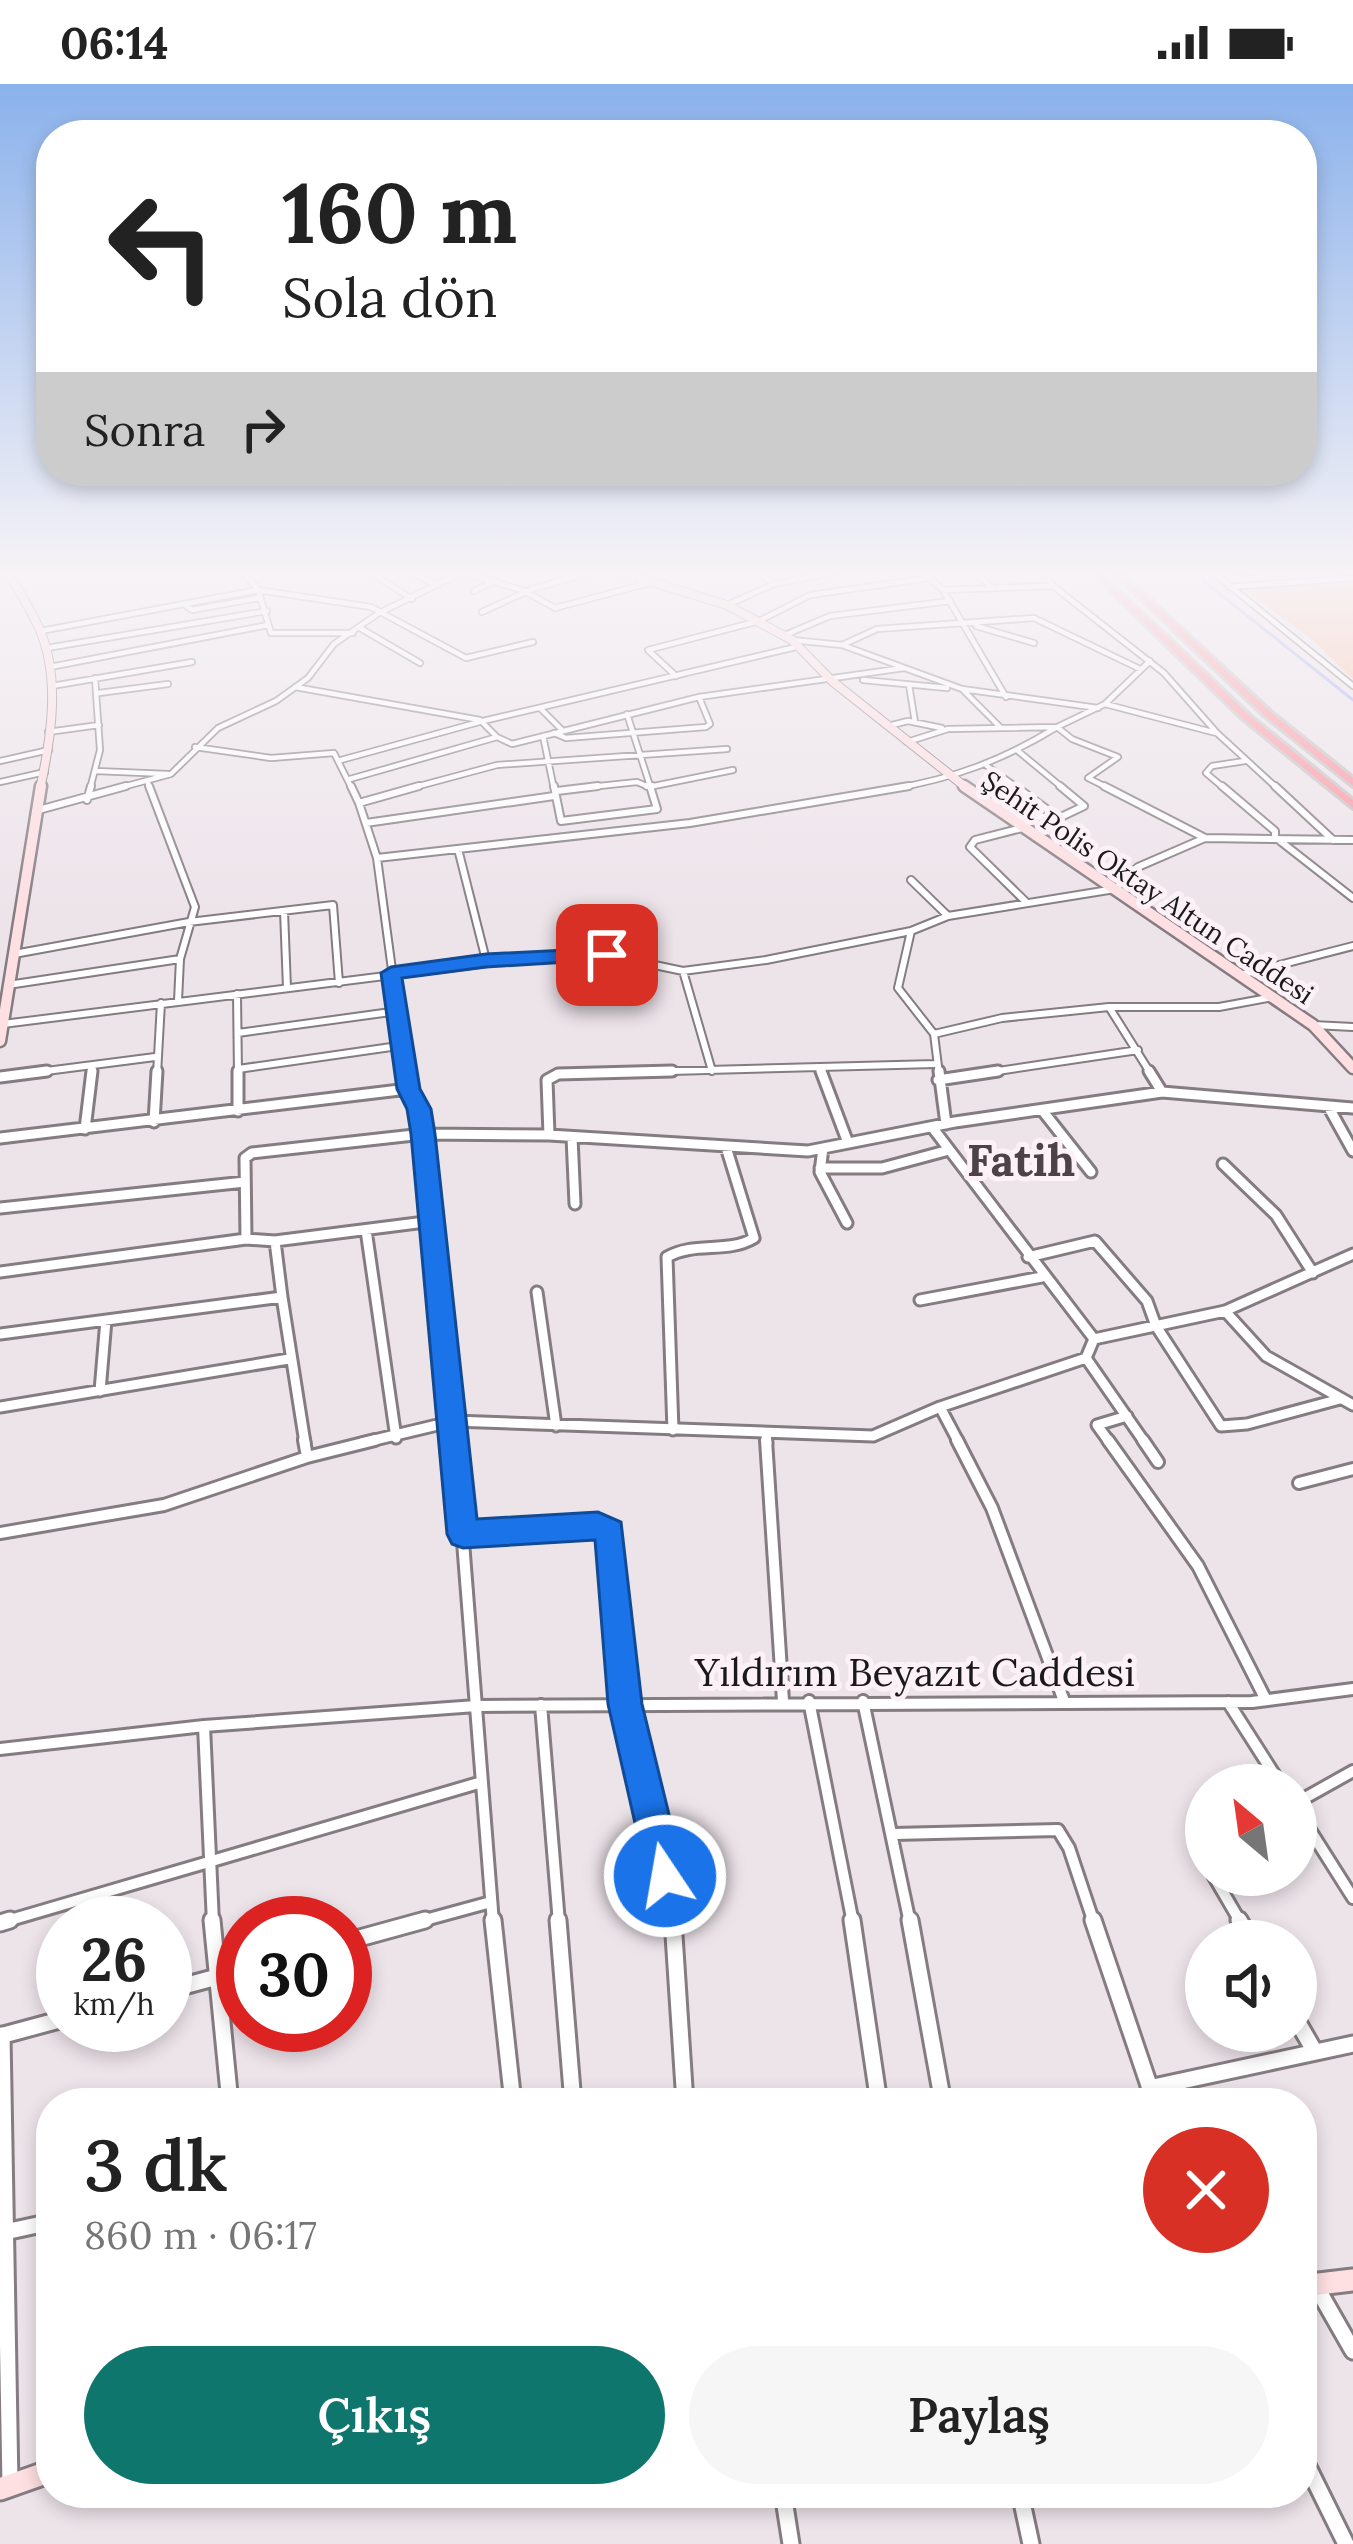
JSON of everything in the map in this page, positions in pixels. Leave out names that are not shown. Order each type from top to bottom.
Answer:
[{"type":"highway","points":[[1212,684],[1353,806]]},
{"type":"highway","points":[[1236,684],[1353,783]]},
{"type":"street","points":[[0,1041],[35,811],[49,750],[52,686],[64,684]]},
{"type":"street","points":[[87,800],[99,725],[96,684]]},
{"type":"street","points":[[99,694],[168,684]]},
{"type":"street","points":[[35,811],[171,774],[218,728],[300,684]]},
{"type":"street","points":[[341,760],[644,684]]},
{"type":"street","points":[[296,687],[483,721],[506,744],[699,697],[809,684]]},
{"type":"street","name":"Şehit Polis Oktay Altun Caddesi","points":[[835,684],[953,779],[1313,1025],[1353,1068]]},
{"type":"street","points":[[899,684],[1101,706],[1217,734]]},
{"type":"street","points":[[948,684],[962,689],[1000,727]]},
{"type":"street","points":[[1000,684],[1007,698]]},
{"type":"street","points":[[377,857],[690,823],[953,779],[1018,751],[1101,706],[1124,684]]},
{"type":"street","points":[[1177,684],[1217,734],[1333,840]]},
{"type":"street","points":[[909,685],[915,722]]},
{"type":"street","points":[[554,733],[566,738],[708,727],[699,697]]},
{"type":"street","points":[[541,709],[563,731]]},
{"type":"street","points":[[561,821],[655,810],[627,714]]},
{"type":"street","points":[[888,726],[915,722],[948,729],[1057,728],[1118,757],[1088,778],[1205,838]]},
{"type":"street","points":[[48,732],[99,725]]},
{"type":"street","points":[[907,742],[948,729]]},
{"type":"street","points":[[543,736],[564,836]]},
{"type":"street","points":[[350,779],[496,737]]},
{"type":"street","points":[[195,747],[271,758],[328,752],[341,760],[350,779],[377,857],[408,1089],[419,1109],[433,1221],[454,1421],[508,2088]]},
{"type":"street","points":[[359,803],[497,765],[550,765],[727,749]]},
{"type":"street","points":[[0,761],[49,750]]},
{"type":"street","points":[[1009,818],[1073,814],[1084,806],[1018,751]]},
{"type":"street","points":[[1246,761],[1212,766],[1205,773],[1275,831],[1275,837]]},
{"type":"street","points":[[987,766],[1056,816]]},
{"type":"street","points":[[366,824],[637,782],[649,787],[733,770]]},
{"type":"street","points":[[95,771],[171,774]]},
{"type":"street","points":[[0,782],[45,772]]},
{"type":"street","points":[[148,783],[195,907],[180,958],[178,1001]]},
{"type":"street","points":[[1022,828],[975,840],[970,848],[1025,901]]},
{"type":"street","points":[[1275,837],[1353,898]]},
{"type":"street","points":[[3,1024],[486,960],[607,955],[682,971],[911,931],[948,916],[1025,901],[1115,889],[1138,867],[1205,838],[1352,841]]},
{"type":"street","points":[[458,848],[486,960]]},
{"type":"street","points":[[910,880],[948,916]]},
{"type":"street","points":[[14,954],[189,922],[333,905],[339,982]]},
{"type":"street","points":[[284,910],[287,988]]},
{"type":"street","points":[[911,931],[898,988],[934,1034],[946,1124]]},
{"type":"street","points":[[1240,975],[1353,946]]},
{"type":"street","points":[[8,985],[180,958]]},
{"type":"street","points":[[682,971],[712,1071]]},
{"type":"street","points":[[237,994],[238,1111]]},
{"type":"street","points":[[934,1034],[1002,1018],[1109,1007],[1219,1007],[1273,997]]},
{"type":"street","points":[[154,1122],[161,1003]]},
{"type":"street","points":[[1109,1007],[1162,1092]]},
{"type":"street","points":[[238,1034],[398,1010]]},
{"type":"street","points":[[1313,1025],[1353,1027]]},
{"type":"street","points":[[238,1069],[405,1045]]},
{"type":"street","points":[[938,1080],[1138,1050]]},
{"type":"street","points":[[0,1077],[155,1057]]},
{"type":"street","points":[[549,1135],[550,1076],[935,1064]]},
{"type":"street","points":[[85,1129],[93,1066]]},
{"type":"street","points":[[820,1070],[848,1143]]},
{"type":"street","points":[[0,1138],[408,1089]]},
{"type":"street","points":[[246,1239],[245,1158],[252,1153],[423,1134],[823,1148],[946,1124],[1162,1092],[1353,1108]]},
{"type":"street","points":[[1328,1106],[1353,1151]]},
{"type":"street","points":[[1042,1110],[1091,1172]]},
{"type":"street","points":[[932,1127],[1042,1277],[1094,1339]]},
{"type":"street","points":[[572,1137],[575,1204]]},
{"type":"street","points":[[673,1430],[668,1257],[685,1249],[737,1246],[754,1238],[726,1147]]},
{"type":"street","points":[[823,1148],[820,1168],[847,1222]]},
{"type":"street","points":[[820,1168],[881,1168],[950,1150]]},
{"type":"street","points":[[1223,1164],[1276,1215],[1313,1273]]},
{"type":"street","points":[[0,1208],[245,1182]]},
{"type":"street","points":[[0,1272],[246,1239],[275,1241],[433,1221]]},
{"type":"street","points":[[366,1230],[396,1438]]},
{"type":"street","points":[[275,1241],[307,1457]]},
{"type":"street","points":[[1028,1257],[1096,1241],[1147,1301],[1156,1326],[1221,1426],[1247,1424],[1340,1399]]},
{"type":"street","points":[[1094,1339],[1225,1311],[1353,1254]]},
{"type":"street","points":[[920,1300],[1042,1277]]},
{"type":"street","points":[[537,1292],[556,1426]]},
{"type":"street","points":[[0,1334],[282,1297]]},
{"type":"street","points":[[1225,1311],[1242,1339],[1269,1362],[1353,1406]]},
{"type":"street","points":[[100,1390],[106,1320]]},
{"type":"street","points":[[0,1533],[164,1505],[307,1457],[454,1421],[873,1436],[940,1407],[1086,1358],[1094,1339]]},
{"type":"street","points":[[1086,1358],[1158,1462]]},
{"type":"street","points":[[0,1407],[289,1359]]},
{"type":"street","points":[[940,1407],[992,1508],[1064,1702]]},
{"type":"street","points":[[1126,1416],[1096,1426],[1198,1566],[1266,1700]]},
{"type":"street","points":[[766,1434],[783,1701]]},
{"type":"street","points":[[1298,1483],[1353,1469]]},
{"type":"street","points":[[463,1534],[598,1525],[610,1532],[625,1704],[673,1916],[684,2088]]},
{"type":"street","name":"Yıldırım Beyazıt Caddesi","points":[[0,1749],[203,1726],[476,1706],[1228,1702],[1353,1689]]},
{"type":"street","points":[[809,1701],[860,1961],[877,2088]]},
{"type":"street","points":[[863,1701],[894,1834],[940,2088]]},
{"type":"street","points":[[1228,1702],[1268,1764]]},
{"type":"street","points":[[541,1706],[573,2088]]},
{"type":"street","points":[[203,1726],[216,1966]]},
{"type":"street","points":[[1317,1792],[1353,1771]]},
{"type":"street","points":[[0,1923],[482,1782]]},
{"type":"street","points":[[894,1834],[1058,1830],[1069,1848],[1149,2088]]},
{"type":"street","points":[[1317,1839],[1353,1898]]},
{"type":"street","points":[[372,1935],[491,1902]]},
{"type":"street","points":[[36,2026],[1,2036],[5,2487],[36,2476]]},
{"type":"street","points":[[1317,2052],[1353,2044]]},
{"type":"street","points":[[225,2052],[228,2088]]},
{"type":"street","points":[[1182,2088],[1315,2052]]},
{"type":"street","points":[[5,2232],[36,2225]]},
{"type":"street","points":[[1317,2285],[1353,2280]]},
{"type":"street","points":[[1317,2298],[1353,2351]]},
{"type":"street","points":[[1317,2485],[1346,2544]]},
{"type":"street","points":[[785,2508],[791,2544]]},
{"type":"street","points":[[1023,2508],[1031,2544]]},
{"type":"waterway","points":[[1333,684],[1353,700]]},
{"type":"district","name":"Fatih","points":[[1021,1159]]},
{"type":"route","points":[[607,955],[486,960],[391,973],[408,1089],[419,1109],[423,1134],[463,1534],[598,1525],[610,1532],[625,1704],[665,1876]]}]
